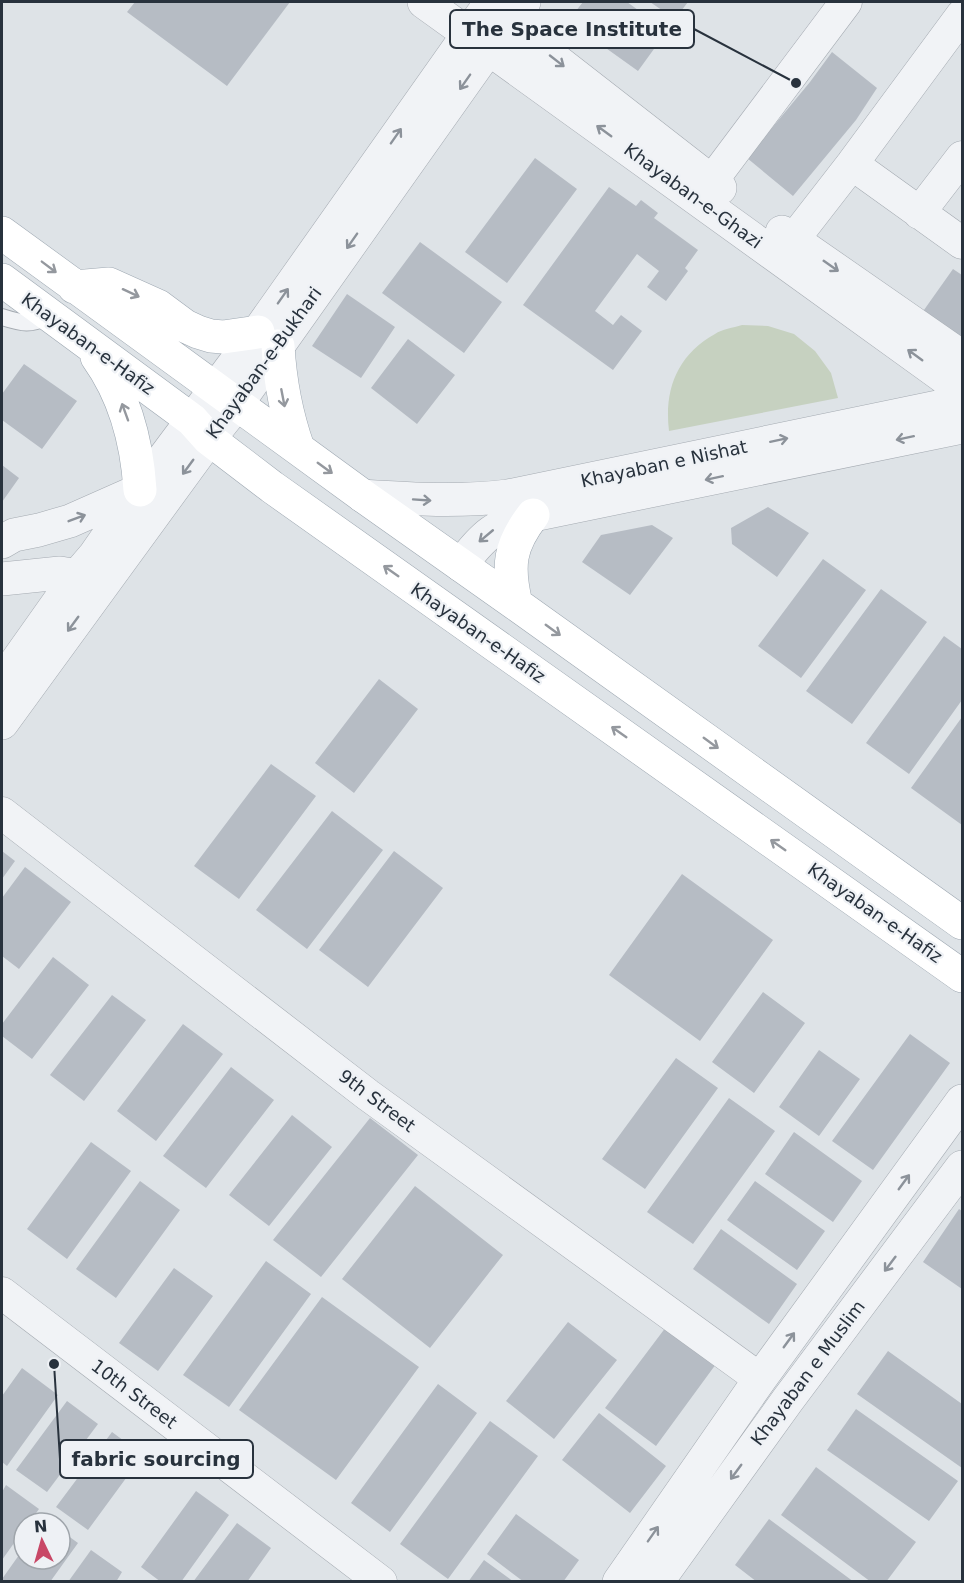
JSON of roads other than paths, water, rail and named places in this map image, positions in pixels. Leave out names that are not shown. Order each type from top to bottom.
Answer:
[{"type":"main road","points":[[2,233],[363,496],[963,923]]},
{"type":"main road","name":"Khayaban-e-Hafiz","points":[[2,280],[291,500],[963,976]]},
{"type":"main road","points":[[74,287],[109,284],[158,306],[191,329],[211,336],[268,339],[279,372],[289,423],[298,448]]},
{"type":"main road","points":[[86,342],[102,364],[126,412],[139,464],[140,490]]},
{"type":"main road","points":[[516,604],[510,567],[513,548],[521,530],[533,515]]},
{"type":"street","name":"Khayaban-e-Ghazi","points":[[424,2],[492,17],[711,182],[963,357]]},
{"type":"street","points":[[711,182],[846,2]]},
{"type":"street","points":[[793,240],[963,15]]},
{"type":"street","name":"Khayaban-e-Ghazi","points":[[492,17],[963,390]]},
{"type":"street","name":"Khayaban-e-Bukhari","points":[[2,682],[41,628],[97,571],[226,397],[492,17]]},
{"type":"street","points":[[919,213],[963,157]]},
{"type":"street","points":[[852,164],[919,213],[959,236]]},
{"type":"street","name":"Khayaban e Nishat","points":[[363,496],[433,500],[508,496],[963,402]]},
{"type":"street","name":"Khayaban e Nishat","points":[[461,565],[476,545],[510,521],[963,427]]},
{"type":"street","name":"Khayaban-e-Bukhari","points":[[2,723],[97,571],[140,490],[200,430]]},
{"type":"street","points":[[2,542],[14,535],[39,531],[70,521],[140,490]]},
{"type":"street","points":[[5,569],[47,573],[97,571]]},
{"type":"street","points":[[5,569],[26,586],[35,597],[40,612],[41,628]]},
{"type":"street","name":"9th Street","points":[[2,813],[368,1095],[760,1379]]},
{"type":"street","points":[[642,1576],[760,1379],[963,1101]]},
{"type":"street","name":"Khayaban e Muslim","points":[[642,1576],[794,1392],[963,1167]]},
{"type":"street","name":"10th Street","points":[[2,1293],[381,1581]]},
{"type":"lane","points":[[2,316],[22,323],[35,322],[51,316]]},
{"type":"place","name":"The Space Institute","points":[[796,83]]},
{"type":"place","name":"fabric sourcing","points":[[54,1364]]}]
